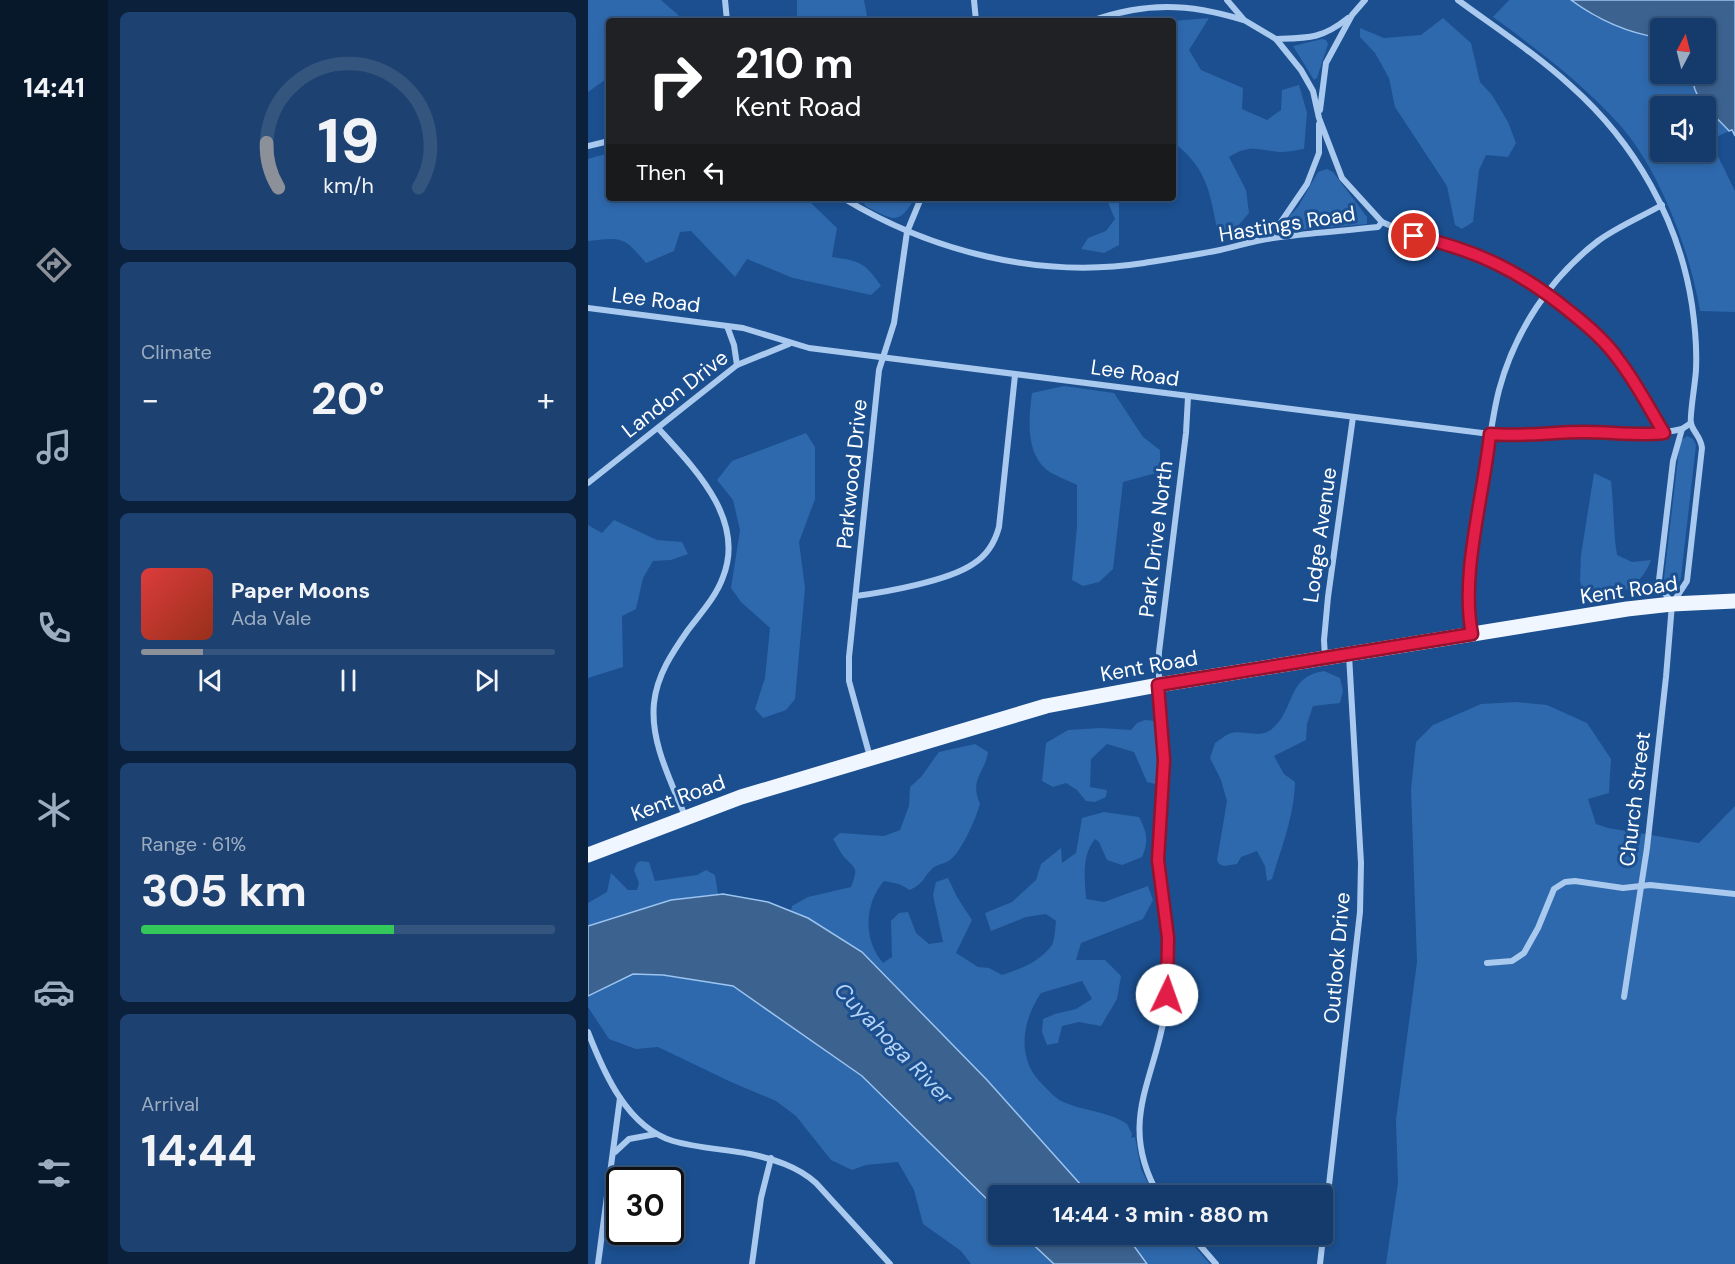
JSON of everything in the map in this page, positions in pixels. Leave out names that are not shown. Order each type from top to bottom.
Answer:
[{"type":"main road","name":"Kent Road","points":[[588,855],[685,816],[870,757],[1046,706],[1158,685],[1472,634],[1672,604],[1735,601]]},
{"type":"street","points":[[725,0],[727,18]]},
{"type":"street","points":[[974,0],[976,18]]},
{"type":"street","points":[[1188,6],[1194,0]]},
{"type":"street","points":[[1227,0],[1244,20]]},
{"type":"street","points":[[1276,39],[1309,38],[1331,32],[1352,15],[1365,0]]},
{"type":"street","points":[[1458,0],[1554,71],[1588,102],[1621,138],[1662,206],[1680,254],[1693,313],[1696,366],[1691,423],[1699,436],[1702,448],[1687,581],[1672,604],[1661,588],[1659,580],[1673,461],[1682,429],[1691,423]]},
{"type":"street","points":[[1101,18],[1124,11],[1188,6],[1212,10],[1244,20],[1276,39],[1297,64],[1313,91],[1319,118],[1342,178],[1382,222]]},
{"type":"street","points":[[1270,238],[1307,184],[1319,153],[1319,118],[1326,63],[1352,15]]},
{"type":"street","points":[[588,146],[606,142]]},
{"type":"street","name":"Hastings Road","points":[[849,201],[907,232],[942,245],[988,257],[1074,267],[1114,266],[1170,259],[1270,238],[1378,227],[1382,222],[1414,236],[1476,253],[1502,264],[1546,291],[1604,341],[1636,385],[1664,433]]},
{"type":"street","name":"Parkwood Drive","points":[[870,757],[849,681],[849,657],[879,370],[894,323],[907,232],[920,201]]},
{"type":"street","points":[[1472,634],[1469,616],[1470,581],[1490,434],[1506,367],[1546,291],[1578,258],[1600,240],[1662,206]]},
{"type":"street","name":"Lee Road","points":[[588,308],[727,326],[769,334],[789,344],[1015,375],[1490,434],[1587,432],[1645,435],[1682,429]]},
{"type":"street","points":[[727,326],[734,345],[737,365]]},
{"type":"street","name":"Landon Drive","points":[[588,483],[737,365],[789,344]]},
{"type":"street","points":[[856,596],[891,592],[962,570],[983,556],[993,542],[999,527],[1015,375]]},
{"type":"street","name":"Park Drive North","points":[[1154,1185],[1142,1157],[1138,1131],[1140,1109],[1162,1026],[1168,982],[1168,938],[1158,860],[1164,760],[1158,685],[1159,652],[1186,433],[1188,397]]},
{"type":"street","name":"Lodge Avenue","points":[[1325,658],[1324,633],[1328,597],[1353,417]]},
{"type":"street","points":[[658,428],[677,449],[719,505],[729,538],[728,562],[723,577],[716,592],[666,664],[654,703],[653,718],[657,742],[685,816]]},
{"type":"street","name":"Church Street","points":[[1624,997],[1639,887],[1647,848],[1672,604]]},
{"type":"street","name":"Outlook Drive","points":[[1320,1264],[1360,912],[1360,854],[1349,654]]},
{"type":"street","points":[[1487,963],[1512,961],[1524,953],[1538,928],[1554,889],[1564,882],[1575,881],[1623,888],[1657,886],[1735,894]]},
{"type":"street","points":[[588,1032],[591,1047],[629,1112],[657,1134],[686,1144],[771,1158],[809,1177],[887,1262]]},
{"type":"street","points":[[598,1264],[615,1152],[620,1098]]},
{"type":"street","points":[[615,1152],[629,1139],[657,1134]]},
{"type":"street","points":[[752,1264],[761,1198],[771,1158]]},
{"type":"street","points":[[1200,1245],[1216,1264]]},
{"type":"shaded area","points":[[588,0],[661,0],[682,18],[606,18],[606,79],[588,92]]},
{"type":"shaded area","points":[[797,0],[864,0],[869,18],[797,18]]},
{"type":"shaded area","points":[[1509,0],[1571,0],[1595,17],[1650,36],[1650,84],[1694,84],[1698,96],[1650,96],[1650,162],[1716,162],[1716,152],[1735,191],[1735,312],[1700,311],[1681,238],[1648,164],[1634,143],[1605,109],[1542,54],[1493,17]]},
{"type":"shaded area","points":[[1209,18],[1189,50],[1201,70],[1243,88],[1242,109],[1267,120],[1281,110],[1282,90],[1299,85],[1307,113],[1304,149],[1280,152],[1248,149],[1229,157],[1246,190],[1249,213],[1237,227],[1218,234],[1206,183],[1201,172],[1176,144],[1176,21]]},
{"type":"shaded area","points":[[1443,18],[1471,43],[1480,82],[1492,95],[1508,122],[1516,143],[1508,157],[1486,155],[1479,170],[1473,222],[1462,229],[1455,225],[1447,186],[1395,107],[1389,78],[1375,53],[1360,37],[1360,28],[1384,38],[1421,35]]},
{"type":"shaded area","points":[[1322,39],[1328,44],[1317,78],[1314,80],[1293,46]]},
{"type":"shaded area","points":[[1716,117],[1729,131],[1716,137]]},
{"type":"shaded area","points":[[606,154],[606,201],[810,202],[837,228],[832,257],[861,264],[881,286],[871,295],[793,278],[747,259],[735,277],[691,231],[680,232],[674,251],[646,263],[622,240],[588,241],[588,159]]},
{"type":"shaded area","points":[[1327,169],[1333,172],[1367,217],[1367,224],[1286,231],[1284,222],[1298,207],[1318,172]]},
{"type":"shaded area","points":[[866,201],[913,201],[904,213],[894,218],[883,215],[864,204]]},
{"type":"shaded area","points":[[1107,201],[1119,201],[1119,245],[1104,253],[1081,249],[1088,238],[1106,231],[1115,219]]},
{"type":"shaded area","points":[[1064,386],[1114,393],[1143,437],[1160,450],[1160,472],[1123,482],[1113,569],[1099,582],[1083,586],[1072,580],[1077,527],[1077,485],[1050,472],[1040,463],[1030,434],[1032,393]]},
{"type":"shaded area","points":[[806,433],[815,447],[815,499],[799,542],[805,588],[795,699],[786,710],[763,718],[755,709],[765,678],[770,628],[741,602],[731,588],[740,530],[733,500],[717,480],[732,461]]},
{"type":"shaded area","points":[[1687,436],[1693,439],[1696,445],[1681,577],[1680,581],[1673,585],[1665,582],[1664,578],[1680,441]]},
{"type":"shaded area","points":[[1594,473],[1611,481],[1617,555],[1632,562],[1651,560],[1640,579],[1632,586],[1624,591],[1604,596],[1583,594],[1580,580],[1581,555]]},
{"type":"shaded area","points":[[614,520],[657,540],[682,542],[688,554],[671,560],[653,561],[643,578],[636,609],[622,616],[623,667],[588,678],[588,525],[602,533]]},
{"type":"shaded area","points":[[1324,671],[1340,678],[1343,691],[1340,703],[1313,706],[1307,724],[1306,740],[1274,756],[1284,774],[1295,782],[1290,819],[1272,879],[1267,881],[1265,866],[1257,851],[1241,857],[1237,864],[1224,866],[1219,864],[1217,860],[1227,801],[1221,780],[1210,758],[1215,743],[1231,733],[1257,734],[1272,729],[1280,721],[1297,687],[1303,680],[1312,674]]},
{"type":"shaded area","points":[[1516,702],[1547,705],[1587,723],[1611,759],[1609,793],[1588,799],[1596,824],[1699,843],[1735,806],[1735,1264],[1386,1264],[1398,1183],[1396,1120],[1417,962],[1411,789],[1416,742],[1433,725],[1481,704]]},
{"type":"shaded area","points":[[1145,720],[1157,721],[1164,760],[1159,785],[1147,782],[1134,752],[1107,744],[1091,759],[1090,787],[1107,790],[1106,797],[1095,802],[1086,801],[1077,790],[1066,783],[1053,787],[1042,781],[1046,743],[1068,730],[1101,728],[1131,730],[1137,723]]},
{"type":"shaded area","points":[[975,744],[988,752],[976,788],[980,804],[968,834],[955,856],[933,868],[921,882],[910,890],[899,884],[884,881],[877,890],[870,911],[869,933],[876,954],[883,963],[892,957],[891,921],[899,913],[908,912],[916,933],[929,944],[943,942],[933,895],[936,882],[948,878],[972,920],[956,953],[978,967],[989,968],[1002,975],[1023,967],[1042,956],[1052,945],[1056,921],[1046,914],[1026,917],[991,931],[985,913],[1012,902],[1036,880],[1041,864],[1061,848],[1062,863],[1076,853],[1082,818],[1104,812],[1139,817],[1144,827],[1146,846],[1142,857],[1122,865],[1107,860],[1099,842],[1095,839],[1086,860],[1086,899],[1104,902],[1148,886],[1153,900],[1143,919],[1081,943],[1076,960],[1105,960],[1121,976],[1117,999],[1101,1026],[1079,1022],[1062,1026],[1058,1043],[1047,1045],[1042,1032],[1043,1019],[1076,1009],[1092,999],[1082,981],[1041,993],[1029,1017],[1024,1041],[1025,1053],[1035,1076],[1054,1096],[1073,1106],[1113,1117],[1127,1124],[1132,1134],[1131,1138],[1135,1137],[1141,1169],[1149,1185],[1081,1185],[987,1080],[862,952],[808,918],[791,911],[792,906],[808,897],[851,887],[855,870],[833,839],[840,833],[884,836],[900,830],[909,806],[910,787],[921,777],[939,752]]},
{"type":"shaded area","points":[[649,862],[655,881],[697,875],[706,870],[715,875],[718,894],[671,900],[588,926],[588,903],[607,892],[611,873],[628,890],[637,890],[639,883],[634,870],[637,863]]},
{"type":"shaded area","points":[[633,974],[663,975],[733,986],[862,1076],[988,1200],[988,1245],[1034,1245],[1054,1264],[971,1264],[961,1251],[923,1224],[914,1190],[898,1162],[866,1165],[852,1170],[831,1160],[796,1116],[776,1101],[658,1047],[636,1049],[609,1039],[588,1007],[588,996]]},
{"type":"shaded area","points":[[1133,1245],[1193,1245],[1210,1264],[1147,1264]]},
{"type":"water","points":[[1571,0],[1735,0],[1735,136],[1732,130],[1729,131],[1716,117],[1716,96],[1698,96],[1694,84],[1716,84],[1716,18],[1650,18],[1650,36],[1614,25]]},
{"type":"water","name":"Cuyahoga River","points":[[723,894],[768,902],[808,918],[862,952],[987,1080],[1081,1185],[988,1185],[988,1200],[862,1076],[733,986],[663,975],[633,974],[588,996],[588,926],[671,900]]},
{"type":"water","points":[[1034,1245],[1133,1245],[1147,1264],[1054,1264]]},
{"type":"route","points":[[1167,995],[1168,938],[1158,860],[1164,760],[1158,685],[1472,634],[1468,603],[1490,434],[1587,432],[1645,435],[1664,433],[1636,385],[1604,341],[1546,291],[1502,264],[1476,253],[1414,236]]}]
